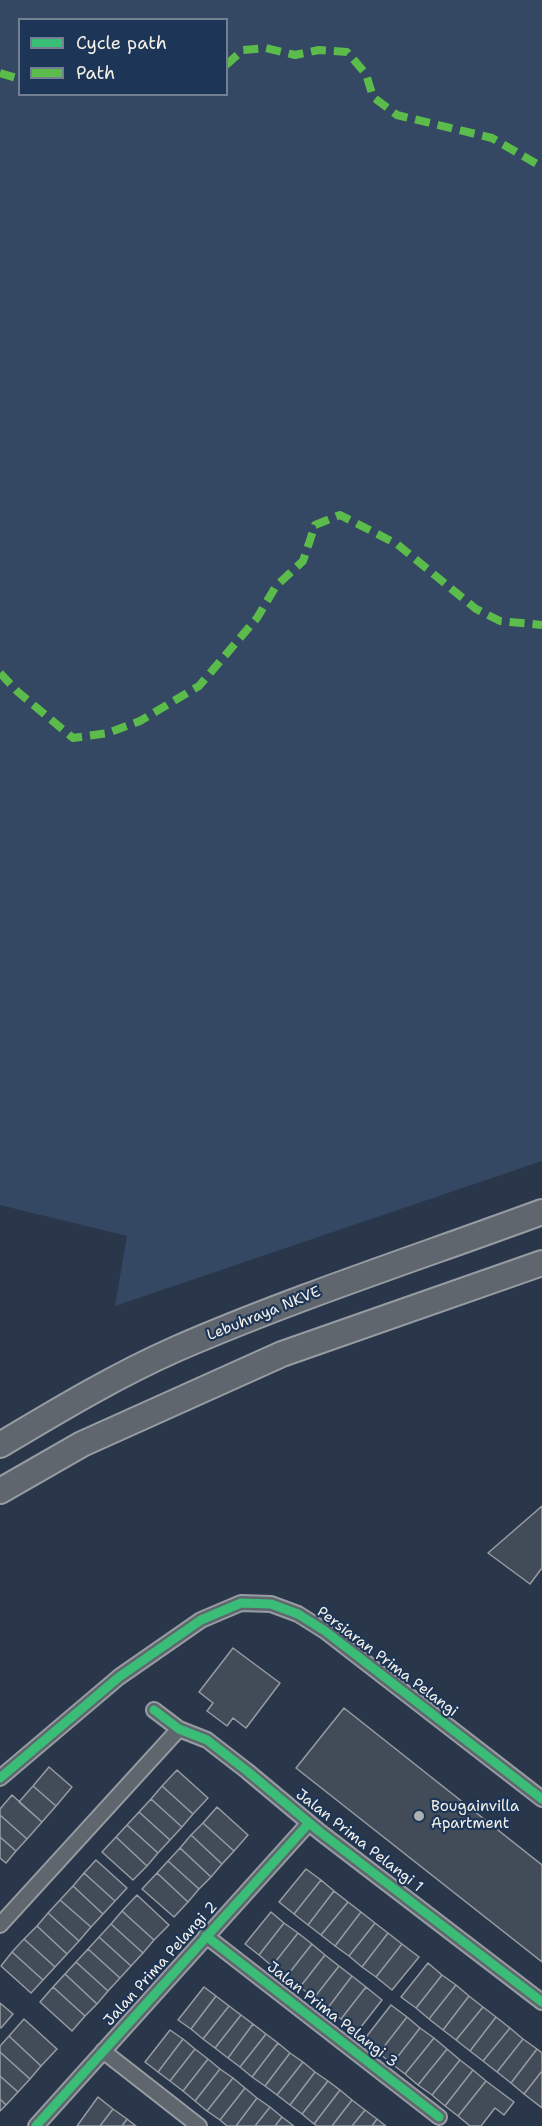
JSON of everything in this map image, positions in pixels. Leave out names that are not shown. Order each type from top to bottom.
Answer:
[{"type":"highway","name":"Lebuhraya NKVE","points":[[0,1445],[66,1406],[174,1350],[350,1280],[542,1212]]},
{"type":"highway","points":[[0,1491],[82,1444],[282,1354],[542,1263]]},
{"type":"street","name":"Persiaran Prima Pelangi","points":[[0,1778],[119,1677],[201,1620],[241,1603],[271,1604],[298,1614],[326,1631],[542,1799]]},
{"type":"street","name":"Jalan Prima Pelangi 1","points":[[154,1710],[179,1729],[207,1740],[309,1823],[542,2002]]},
{"type":"street","points":[[0,1925],[179,1729]]},
{"type":"street","name":"Jalan Prima Pelangi 2","points":[[36,2126],[309,1823]]},
{"type":"street","name":"Jalan Prima Pelangi 3","points":[[206,1936],[439,2117]]},
{"type":"street","points":[[102,2051],[199,2126]]},
{"type":"shaded area","points":[[0,0],[542,0],[542,1161],[115,1306],[127,1236],[0,1205]]},
{"type":"building","points":[[542,1506],[542,1568],[530,1584],[488,1553]]},
{"type":"building","points":[[233,1648],[280,1683],[246,1728],[233,1718],[227,1726],[207,1711],[213,1703],[199,1692]]},
{"type":"building","name":"Bougainvilla Apartment","points":[[344,1708],[542,1865],[542,1962],[296,1768]]},
{"type":"building","points":[[49,1767],[72,1787],[56,1806],[33,1786]]},
{"type":"building","points":[[177,1770],[208,1798],[193,1814],[162,1786]]},
{"type":"building","points":[[33,1786],[56,1806],[42,1822],[19,1802]]},
{"type":"building","points":[[162,1786],[193,1814],[182,1827],[151,1799]]},
{"type":"building","points":[[12,1795],[42,1822],[27,1839],[0,1815],[0,1809]]},
{"type":"building","points":[[151,1799],[182,1827],[170,1840],[139,1812]]},
{"type":"building","points":[[217,1807],[248,1835],[234,1851],[203,1823]]},
{"type":"building","points":[[139,1812],[170,1840],[158,1853],[127,1825]]},
{"type":"building","points":[[0,1815],[27,1839],[16,1851],[0,1837]]},
{"type":"building","points":[[203,1823],[234,1851],[222,1864],[191,1835]]},
{"type":"building","points":[[127,1825],[158,1853],[147,1866],[116,1837]]},
{"type":"building","points":[[191,1835],[222,1864],[211,1877],[180,1848]]},
{"type":"building","points":[[0,1837],[16,1851],[6,1863],[0,1858]]},
{"type":"building","points":[[116,1837],[147,1866],[133,1880],[102,1852]]},
{"type":"building","points":[[180,1848],[211,1877],[199,1889],[168,1861]]},
{"type":"building","points":[[96,1860],[127,1888],[115,1901],[84,1873]]},
{"type":"building","points":[[168,1861],[199,1889],[188,1902],[157,1873]]},
{"type":"building","points":[[306,1869],[321,1880],[294,1914],[279,1902]]},
{"type":"building","points":[[84,1873],[115,1901],[103,1914],[73,1886]]},
{"type":"building","points":[[157,1873],[188,1902],[174,1917],[142,1889]]},
{"type":"building","points":[[321,1880],[334,1891],[308,1925],[294,1914]]},
{"type":"building","points":[[73,1886],[103,1914],[91,1927],[60,1900]]},
{"type":"building","points":[[334,1891],[348,1902],[321,1935],[308,1925]]},
{"type":"building","points":[[137,1895],[169,1925],[154,1940],[122,1911]]},
{"type":"building","points":[[60,1900],[91,1927],[79,1941],[48,1913]]},
{"type":"building","points":[[348,1902],[361,1912],[335,1946],[321,1935]]},
{"type":"building","points":[[122,1911],[154,1940],[143,1953],[111,1924]]},
{"type":"building","points":[[271,1912],[284,1923],[259,1955],[245,1944]]},
{"type":"building","points":[[361,1912],[375,1923],[349,1956],[335,1946]]},
{"type":"building","points":[[48,1913],[79,1941],[67,1954],[37,1926]]},
{"type":"building","points":[[284,1923],[298,1933],[272,1966],[259,1955]]},
{"type":"building","points":[[375,1923],[388,1933],[362,1967],[349,1956]]},
{"type":"building","points":[[111,1924],[143,1953],[131,1966],[99,1937]]},
{"type":"building","points":[[37,1926],[67,1954],[55,1967],[24,1939]]},
{"type":"building","points":[[298,1933],[312,1944],[286,1977],[272,1966]]},
{"type":"building","points":[[388,1933],[402,1944],[376,1977],[362,1967]]},
{"type":"building","points":[[99,1937],[131,1966],[120,1978],[88,1949]]},
{"type":"building","points":[[24,1939],[55,1967],[43,1980],[12,1952]]},
{"type":"building","points":[[312,1944],[325,1955],[300,1987],[286,1977]]},
{"type":"building","points":[[402,1944],[419,1957],[392,1990],[376,1977]]},
{"type":"building","points":[[88,1949],[120,1978],[108,1991],[76,1962]]},
{"type":"building","points":[[12,1952],[43,1980],[31,1993],[1,1966]]},
{"type":"building","points":[[325,1955],[339,1966],[314,1998],[300,1987]]},
{"type":"building","points":[[76,1962],[108,1991],[97,2004],[65,1974]]},
{"type":"building","points":[[428,1963],[442,1975],[416,2008],[401,1997]]},
{"type":"building","points":[[339,1966],[352,1976],[327,2009],[314,1998]]},
{"type":"building","points":[[65,1974],[97,2004],[85,2016],[53,1987]]},
{"type":"building","points":[[442,1975],[456,1985],[429,2019],[416,2008]]},
{"type":"building","points":[[352,1976],[366,1987],[341,2019],[327,2009]]},
{"type":"building","points":[[456,1985],[469,1996],[443,2030],[429,2019]]},
{"type":"building","points":[[53,1987],[85,2016],[72,2031],[40,2002]]},
{"type":"building","points":[[204,1987],[216,1996],[191,2029],[178,2020]]},
{"type":"building","points":[[366,1987],[382,2000],[357,2032],[341,2019]]},
{"type":"building","points":[[216,1996],[229,2006],[203,2039],[191,2029]]},
{"type":"building","points":[[469,1996],[483,2007],[456,2040],[443,2030]]},
{"type":"building","points":[[0,2003],[13,2014],[1,2028],[0,2027]]},
{"type":"building","points":[[391,2005],[407,2017],[379,2053],[363,2041]]},
{"type":"building","points":[[229,2006],[241,2015],[215,2048],[203,2039]]},
{"type":"building","points":[[483,2007],[496,2017],[470,2051],[456,2040]]},
{"type":"building","points":[[241,2015],[253,2024],[228,2058],[215,2048]]},
{"type":"building","points":[[407,2017],[420,2028],[392,2064],[379,2053]]},
{"type":"building","points":[[496,2017],[510,2028],[483,2061],[470,2051]]},
{"type":"building","points":[[24,2019],[57,2049],[41,2066],[9,2036]]},
{"type":"building","points":[[253,2024],[266,2034],[240,2067],[228,2058]]},
{"type":"building","points":[[420,2028],[434,2038],[405,2074],[392,2064]]},
{"type":"building","points":[[510,2028],[523,2039],[497,2072],[483,2061]]},
{"type":"building","points":[[170,2030],[183,2039],[158,2072],[145,2062]]},
{"type":"building","points":[[266,2034],[278,2043],[252,2077],[240,2067]]},
{"type":"building","points":[[9,2036],[41,2066],[30,2079],[0,2052],[0,2046]]},
{"type":"building","points":[[434,2038],[447,2049],[418,2085],[405,2074]]},
{"type":"building","points":[[183,2039],[195,2049],[170,2081],[158,2072]]},
{"type":"building","points":[[523,2039],[537,2049],[511,2083],[497,2072]]},
{"type":"building","points":[[278,2043],[290,2053],[265,2086],[252,2077]]},
{"type":"building","points":[[195,2049],[208,2059],[183,2091],[170,2081]]},
{"type":"building","points":[[447,2049],[460,2060],[432,2095],[418,2085]]},
{"type":"building","points":[[537,2049],[542,2053],[542,2071],[524,2094],[511,2083]]},
{"type":"building","points":[[0,2052],[30,2079],[18,2092],[0,2076]]},
{"type":"building","points":[[290,2053],[303,2062],[277,2095],[265,2086]]},
{"type":"building","points":[[208,2059],[220,2069],[195,2101],[183,2091]]},
{"type":"building","points":[[460,2060],[473,2070],[445,2106],[432,2095]]},
{"type":"building","points":[[303,2062],[315,2072],[290,2105],[277,2095]]},
{"type":"building","points":[[220,2069],[233,2078],[207,2111],[195,2101]]},
{"type":"building","points":[[473,2070],[486,2081],[458,2116],[445,2106]]},
{"type":"building","points":[[542,2071],[542,2108],[524,2094]]},
{"type":"building","points":[[315,2072],[328,2081],[302,2114],[290,2105]]},
{"type":"building","points":[[0,2076],[18,2092],[6,2105],[0,2099]]},
{"type":"building","points":[[233,2078],[245,2088],[220,2120],[207,2111]]},
{"type":"building","points":[[328,2081],[340,2090],[314,2124],[302,2114]]},
{"type":"building","points":[[486,2081],[514,2102],[504,2115],[495,2108],[481,2126],[470,2126],[458,2116]]},
{"type":"building","points":[[245,2088],[257,2098],[236,2126],[227,2126],[220,2120]]},
{"type":"building","points":[[340,2090],[352,2100],[332,2126],[314,2124]]},
{"type":"building","points":[[98,2097],[113,2109],[100,2126],[77,2126]]},
{"type":"building","points":[[257,2098],[270,2107],[255,2126],[236,2126]]},
{"type":"building","points":[[0,2099],[6,2105],[0,2111]]},
{"type":"building","points":[[352,2100],[365,2110],[352,2126],[332,2126]]},
{"type":"building","points":[[270,2107],[282,2117],[275,2126],[255,2126]]},
{"type":"building","points":[[113,2109],[127,2119],[122,2126],[100,2126]]},
{"type":"building","points":[[365,2110],[377,2119],[372,2126],[352,2126]]},
{"type":"building","points":[[282,2117],[294,2126],[275,2126]]},
{"type":"building","points":[[127,2119],[136,2126],[122,2126]]},
{"type":"building","points":[[377,2119],[386,2126],[372,2126]]},
{"type":"marked path","points":[[228,63],[243,50],[266,48],[295,55],[319,50],[347,52],[366,74],[373,97],[397,115],[492,138],[542,167]]},
{"type":"marked path","points":[[0,73],[18,78]]},
{"type":"marked path","points":[[0,673],[18,692],[73,738],[108,733],[140,721],[199,686],[257,618],[276,586],[303,561],[315,525],[340,515],[397,544],[476,609],[500,621],[542,625]]},
{"type":"cycle path","points":[[0,1778],[119,1677],[201,1620],[241,1603],[271,1604],[298,1614],[325,1631],[542,1799]]},
{"type":"cycle path","points":[[154,1710],[179,1729],[207,1740],[320,1832],[542,2002]]},
{"type":"cycle path","points":[[36,2126],[309,1823]]},
{"type":"cycle path","points":[[206,1936],[439,2117]]},
{"type":"place","name":"Bougainvilla Apartment","points":[[419,1816]]}]
